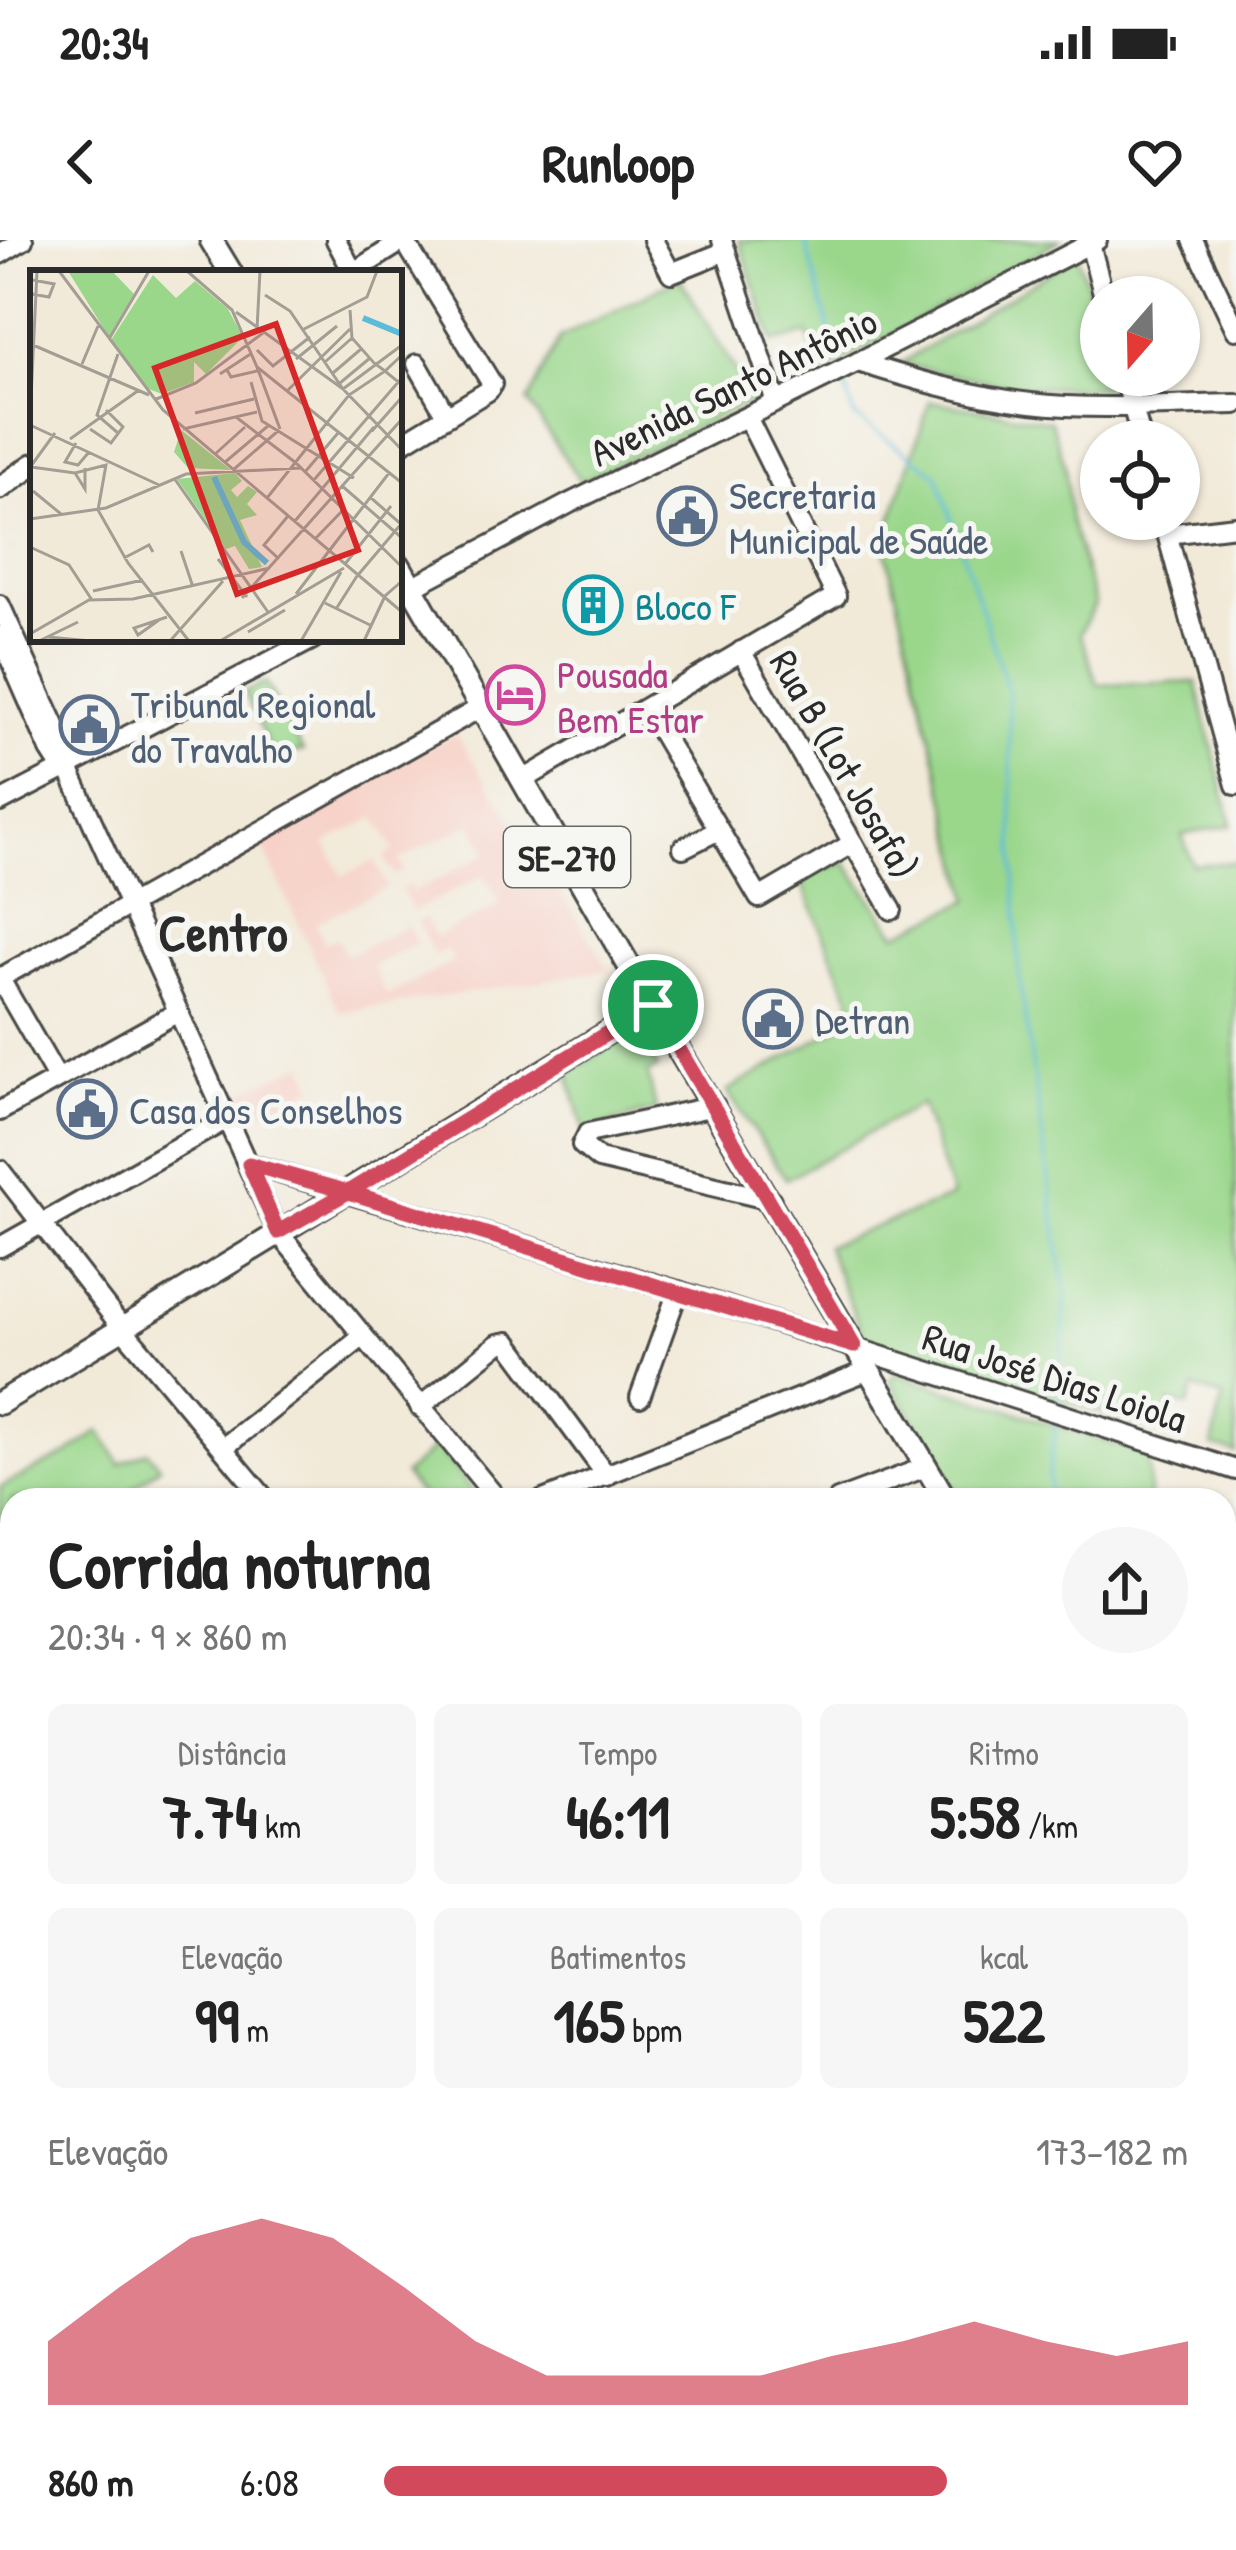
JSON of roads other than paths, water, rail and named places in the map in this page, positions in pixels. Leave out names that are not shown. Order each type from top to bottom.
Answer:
[{"type":"main road","points":[[212,240],[229,270]]},
{"type":"main road","points":[[0,488],[30,467]]},
{"type":"main road","name":"SE-270","points":[[405,591],[523,780],[939,1488]]},
{"type":"main road","points":[[1,1399],[653,1005]]},
{"type":"street","points":[[0,254],[23,240]]},
{"type":"street","points":[[336,240],[351,270]]},
{"type":"street","points":[[358,270],[404,240],[492,384],[488,391],[402,443]]},
{"type":"street","points":[[652,240],[671,273],[724,246],[776,402]]},
{"type":"street","points":[[1193,240],[1236,330]]},
{"type":"street","points":[[1092,241],[1100,276]]},
{"type":"street","name":"Avenida Santo Antônio","points":[[405,591],[531,522],[1092,241]]},
{"type":"street","points":[[858,362],[988,398],[1078,407],[1236,404]]},
{"type":"street","points":[[417,364],[446,416]]},
{"type":"street","points":[[1129,396],[1136,420]]},
{"type":"street","points":[[523,780],[836,596],[747,417]]},
{"type":"street","points":[[1200,526],[1236,526]]},
{"type":"street","points":[[1169,540],[1236,785]]},
{"type":"street","points":[[0,605],[50,750],[68,769],[278,1232],[488,1488]]},
{"type":"street","points":[[0,802],[307,642]]},
{"type":"street","name":"Rua B (Lot Josafa)","points":[[741,651],[892,910]]},
{"type":"street","points":[[57,1078],[0,978],[480,708]]},
{"type":"street","points":[[646,708],[759,898],[853,843]]},
{"type":"street","points":[[683,848],[717,831]]},
{"type":"street","points":[[0,1111],[178,1012]]},
{"type":"street","points":[[715,1106],[589,1133],[582,1144],[598,1159],[771,1200]]},
{"type":"street","points":[[0,1247],[226,1119]]},
{"type":"street","name":"Rua José Dias Loiola","points":[[249,1164],[678,1291],[1236,1470]]},
{"type":"street","points":[[0,1170],[123,1329],[256,1488]]},
{"type":"street","points":[[640,1397],[678,1291]]},
{"type":"street","points":[[224,1448],[361,1338]]},
{"type":"street","points":[[420,1407],[497,1344],[508,1342],[607,1476]]},
{"type":"street","points":[[575,1488],[868,1370]]},
{"type":"street","points":[[870,1488],[926,1467]]},
{"type":"waterway","points":[[805,240],[838,361]]},
{"type":"waterway","points":[[843,376],[854,416],[937,474],[1008,691],[1019,976],[1066,1295],[1058,1404]]},
{"type":"waterway","points":[[1050,1488],[1057,1419]]},
{"type":"place","name":"Secretaria Municipal de Saúde","points":[[687,516]]},
{"type":"place","name":"Bloco F","points":[[593,605]]},
{"type":"place","name":"Pousada Bem Estar","points":[[515,695]]},
{"type":"place","name":"Tribunal Regional do Travalho","points":[[89,725]]},
{"type":"place","name":"Detran","points":[[773,1019]]},
{"type":"place","name":"Casa dos Conselhos","points":[[87,1109]]},
{"type":"district","name":"Centro","points":[[223,932]]}]
